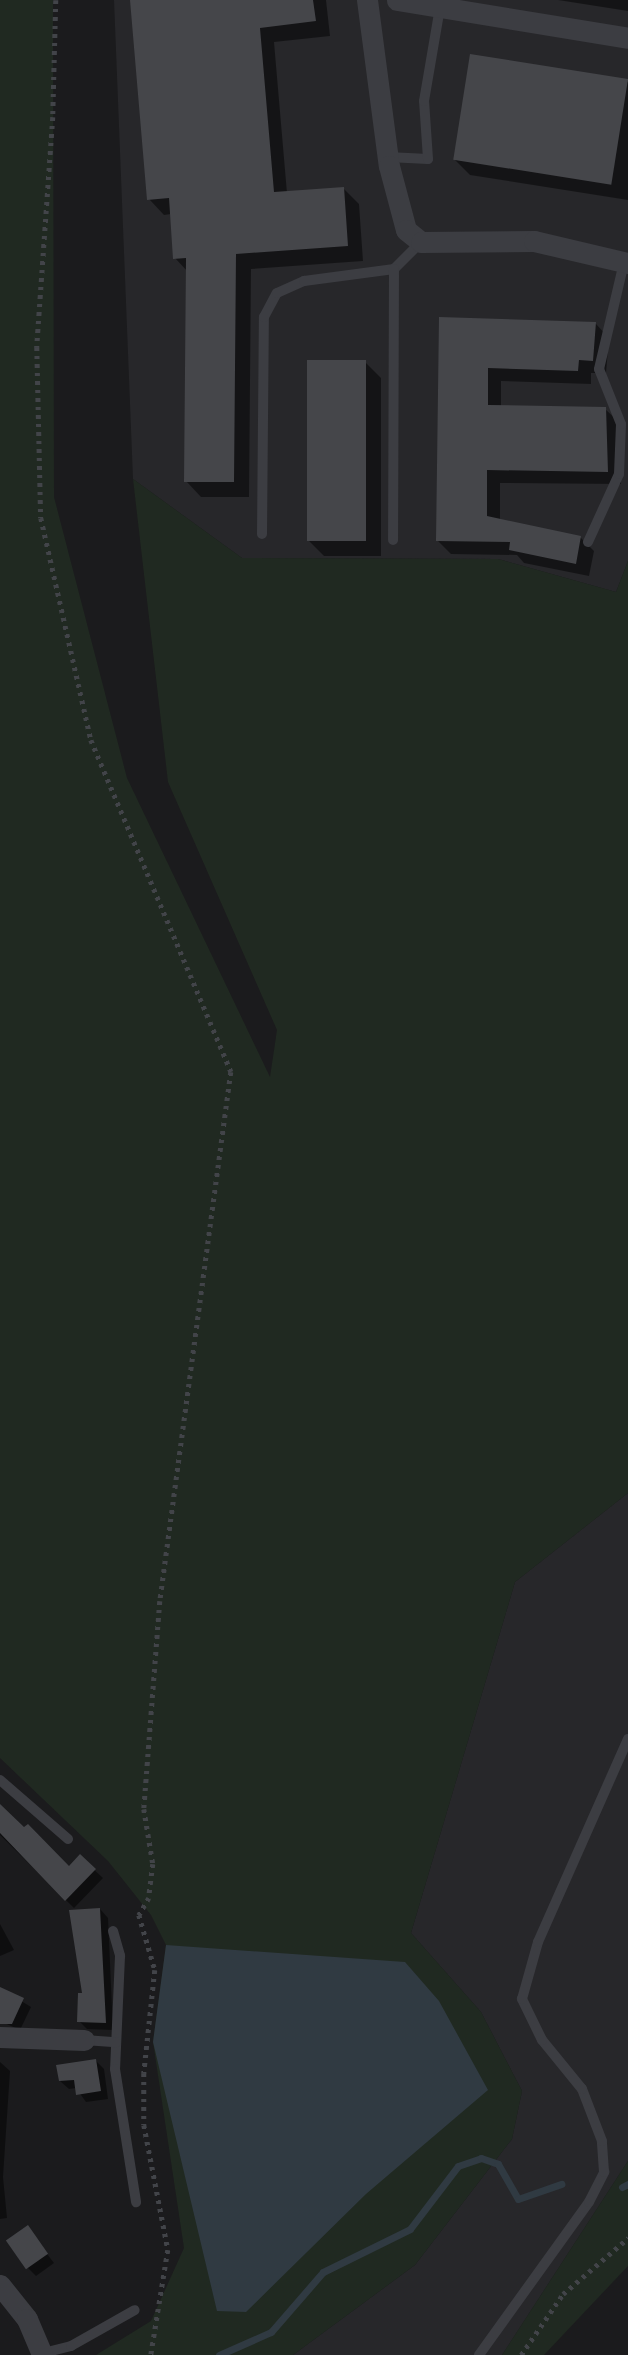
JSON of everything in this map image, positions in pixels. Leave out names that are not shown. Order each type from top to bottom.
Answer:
[{"type":"street","points":[[367,0],[388,158],[398,210],[406,230],[421,242],[534,241],[626,262]]},
{"type":"street","points":[[397,0],[628,38]]},
{"type":"street","points":[[0,2037],[84,2040]]},
{"type":"street","points":[[0,2285],[27,2319],[42,2354]]},
{"type":"lane","points":[[388,158],[428,159],[424,101],[440,7]]},
{"type":"lane","points":[[262,534],[264,317],[277,293],[304,281],[394,269],[421,242]]},
{"type":"lane","points":[[588,542],[619,474],[621,424],[598,369],[626,262]]},
{"type":"lane","points":[[393,540],[394,269]]},
{"type":"lane","points":[[479,2355],[589,2202],[604,2172],[602,2141],[582,2089],[542,2040],[522,1999],[538,1942],[628,1739]]},
{"type":"lane","points":[[0,1780],[68,1839]]},
{"type":"lane","points":[[113,1931],[120,1956],[116,2042],[123,2135],[136,2202]]},
{"type":"lane","points":[[84,2040],[116,2042]]},
{"type":"lane","points":[[42,2354],[71,2346],[135,2310]]},
{"type":"path","points":[[55,0],[53,117],[37,347],[41,518],[91,740],[231,1072],[160,1601],[144,1809],[152,1864],[149,1898],[139,1914],[155,1970],[144,2073],[144,2125],[168,2250],[151,2355]]},
{"type":"path","points":[[521,2355],[563,2294],[628,2238]]},
{"type":"shaded area","points":[[0,0],[53,0],[54,497],[127,778],[270,1077],[277,1030],[168,782],[133,479],[242,558],[498,559],[616,592],[628,561],[628,1493],[515,1582],[411,1933],[481,2012],[522,2091],[512,2139],[415,2265],[293,2355],[96,2355],[151,2321],[184,2248],[153,2042],[166,1945],[151,1915],[108,1861],[0,1758]]},
{"type":"shaded area","points":[[114,0],[628,0],[628,561],[616,592],[498,559],[242,558],[133,479]]},
{"type":"shaded area","points":[[628,1493],[628,2161],[502,2355],[293,2355],[415,2265],[512,2139],[522,2091],[481,2012],[411,1933],[515,1582]]},
{"type":"shaded area","points":[[166,1945],[405,1962],[439,2001],[488,2090],[366,2194],[246,2312],[217,2311],[153,2042]]},
{"type":"shaded area","points":[[628,2161],[628,2266],[544,2355],[502,2355]]},
{"type":"building","points":[[130,0],[313,0],[316,21],[260,28],[274,192],[344,187],[348,246],[236,254],[234,482],[184,482],[186,258],[173,259],[169,198],[147,200]]},
{"type":"building","points":[[470,54],[628,79],[611,185],[453,160]]},
{"type":"building","points":[[439,317],[596,322],[593,361],[579,360],[578,371],[488,368],[488,405],[606,407],[608,472],[487,470],[487,516],[581,536],[576,564],[509,550],[510,542],[436,541]]},
{"type":"building","points":[[307,360],[366,360],[366,541],[307,541]]},
{"type":"building","points":[[0,1804],[24,1827],[28,1824],[69,1866],[80,1854],[96,1869],[65,1901],[0,1833]]},
{"type":"building","points":[[100,1908],[106,2023],[77,2022],[78,1993],[82,1993],[69,1910]]},
{"type":"building","points":[[0,1987],[24,1998],[12,2024],[0,2024]]},
{"type":"building","points":[[96,2059],[101,2091],[76,2095],[74,2080],[59,2081],[56,2065]]},
{"type":"building","points":[[28,2225],[48,2254],[26,2269],[6,2240]]},
{"type":"waterway","points":[[219,2355],[271,2332],[323,2272],[410,2229],[458,2166],[481,2158],[498,2164],[518,2199],[561,2184]]},
{"type":"waterway","points":[[622,2187],[628,2184]]}]
